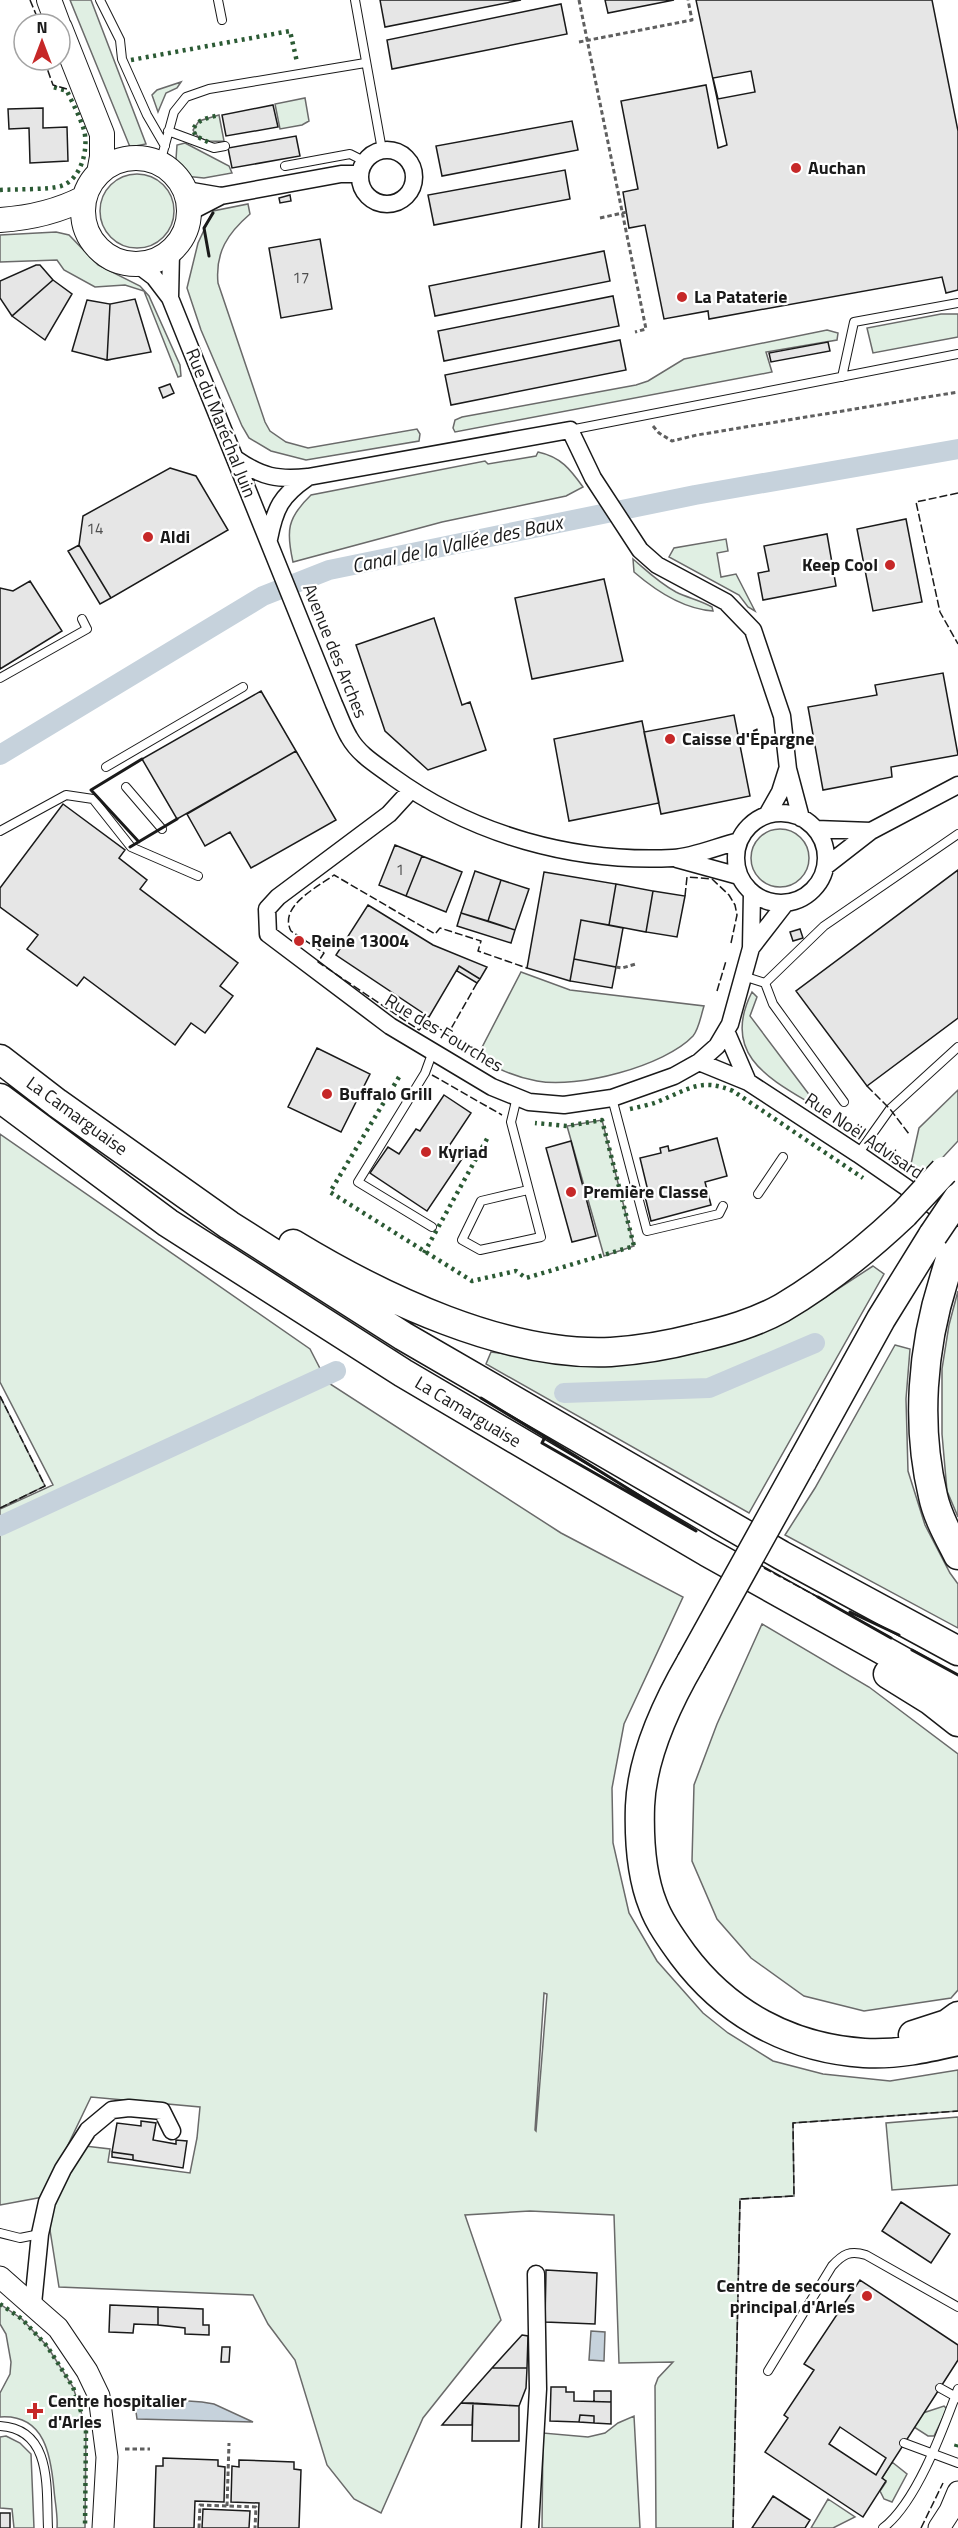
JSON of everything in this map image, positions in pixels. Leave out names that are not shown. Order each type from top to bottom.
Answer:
[{"type":"highway","name":"La Camarguaise","points":[[0,1059],[57,1103],[229,1225],[403,1336],[781,1555],[958,1651]]},
{"type":"highway","name":"La Camarguaise","points":[[0,1098],[168,1223],[402,1373],[707,1552],[958,1692]]},
{"type":"highway","points":[[57,1103],[315,1258],[402,1303],[474,1330],[552,1349],[611,1352],[674,1344],[732,1329],[780,1308],[825,1280],[880,1237],[951,1164]]},
{"type":"highway","points":[[958,1198],[928,1338],[924,1431],[925,1454],[933,1499],[958,1555]]},
{"type":"highway","points":[[951,1236],[881,1319],[675,1689],[648,1756],[640,1805],[642,1866],[653,1905],[674,1942],[699,1976],[722,1999],[748,2018],[783,2034],[823,2046],[863,2053],[894,2054],[958,2041]]},
{"type":"highway","points":[[707,1552],[782,1608],[930,1700],[958,1722]]},
{"type":"highway","points":[[823,2046],[862,2045],[896,2040],[947,2024],[958,2016]]},
{"type":"main road","points":[[72,59],[102,134],[102,157],[99,172]]},
{"type":"main road","points":[[102,134],[126,158]]},
{"type":"main road","points":[[162,154],[188,201],[185,234],[171,252],[156,261],[138,265],[122,263],[107,256],[94,245],[86,230],[82,214],[84,198],[99,172],[111,164],[126,158],[143,158],[162,154]]},
{"type":"main road","points":[[11,219],[64,209],[84,198]]},
{"type":"main road","points":[[11,219],[86,230]]},
{"type":"street","points":[[188,201],[341,174],[362,168],[375,152],[382,150],[397,151],[406,157],[412,166],[414,182],[406,197],[391,204],[374,201],[362,188],[362,168]]},
{"type":"street","name":"Rue du Maréchal Juin","points":[[170,298],[171,252]]},
{"type":"street","name":"Rue du Maréchal Juin","points":[[138,265],[154,278],[170,298],[270,544]]},
{"type":"street","points":[[235,458],[263,475],[286,479],[570,430],[592,478],[640,550],[664,570],[726,602],[753,630],[783,716],[788,769],[801,818]]},
{"type":"street","points":[[270,544],[273,519],[281,502],[289,490],[308,477]]},
{"type":"street","name":"Avenue des Arches","points":[[270,544],[350,739],[370,761],[411,790],[467,820],[518,839],[571,852],[635,859],[676,858],[739,841]]},
{"type":"street","points":[[767,815],[780,792],[788,769]]},
{"type":"street","points":[[826,866],[871,831],[958,785]]},
{"type":"street","name":"Rue des Fourches","points":[[411,790],[389,814],[278,897],[267,909],[268,934],[390,1026],[492,1087],[529,1102],[564,1105],[612,1098],[674,1076],[699,1062],[717,1046],[726,1031],[751,948],[752,893]]},
{"type":"street","points":[[779,813],[801,818],[816,829],[825,847],[826,866],[821,880],[812,892],[799,900],[785,904],[773,903],[752,893],[739,876],[736,852],[739,841],[746,830],[767,815],[779,813]]},
{"type":"street","points":[[816,829],[871,831]]},
{"type":"street","name":"Avenue des Arches","points":[[676,858],[739,876]]},
{"type":"street","name":"Rue des Fourches","points":[[751,948],[785,904]]},
{"type":"street","points":[[726,1031],[748,1082]]},
{"type":"street","name":"Rue Noël Advisard","points":[[699,1062],[748,1082],[858,1154],[951,1236]]},
{"type":"street","points":[[33,2304],[40,2234],[47,2202],[63,2169],[88,2130],[112,2110],[129,2108],[162,2111],[172,2131]]},
{"type":"street","points":[[530,2528],[538,2389],[537,2274]]},
{"type":"street","points":[[0,2277],[58,2328],[87,2371],[99,2396],[107,2457],[103,2528]]},
{"type":"street","points":[[939,2528],[958,2492]]},
{"type":"lane","points":[[100,0],[120,40],[122,59],[162,154]]},
{"type":"lane","points":[[218,0],[222,20]]},
{"type":"lane","points":[[355,0],[382,150]]},
{"type":"lane","points":[[162,154],[174,112],[186,97],[208,89],[365,63]]},
{"type":"lane","points":[[168,131],[214,148],[225,146]]},
{"type":"lane","points":[[285,166],[350,154],[362,168]]},
{"type":"lane","points":[[842,378],[854,322],[958,303]]},
{"type":"lane","points":[[570,430],[958,354]]},
{"type":"lane","points":[[0,678],[87,629],[82,619]]},
{"type":"lane","points":[[106,767],[243,687]]},
{"type":"lane","points":[[126,787],[162,829]]},
{"type":"lane","points":[[0,831],[66,795],[93,799],[130,847],[198,876]]},
{"type":"lane","points":[[765,983],[824,926],[958,834]]},
{"type":"lane","points":[[743,976],[765,983]]},
{"type":"lane","points":[[765,983],[773,1004],[844,1102]]},
{"type":"lane","points":[[858,1154],[890,1109],[958,1047]]},
{"type":"lane","points":[[432,1227],[358,1182],[425,1073],[433,1052]]},
{"type":"lane","points":[[517,1097],[511,1122],[541,1237],[480,1250],[462,1240],[481,1201],[528,1190]]},
{"type":"lane","points":[[612,1098],[647,1231],[719,1214],[723,1206]]},
{"type":"lane","points":[[758,1194],[783,1157]]},
{"type":"lane","points":[[0,2233],[20,2238],[40,2234]]},
{"type":"lane","points":[[768,2371],[832,2266],[843,2254],[855,2252],[866,2255],[958,2307]]},
{"type":"lane","points":[[883,2528],[905,2506],[932,2454],[957,2394],[940,2388]]},
{"type":"lane","points":[[0,2426],[24,2432],[38,2445],[45,2470],[48,2528]]},
{"type":"lane","points":[[904,2443],[958,2463]]},
{"type":"path","points":[[579,0],[646,329],[635,332]]},
{"type":"path","points":[[579,42],[692,20],[688,0]]},
{"type":"path","points":[[600,218],[624,213]]},
{"type":"path","points":[[644,416],[659,433],[672,441],[958,392]]},
{"type":"path","points":[[616,967],[622,968],[636,964]]},
{"type":"path","points":[[227,2506],[229,2443]]},
{"type":"path","points":[[199,2528],[200,2505],[256,2507],[255,2528]]},
{"type":"green space","points":[[70,0],[91,0],[146,144],[130,147]]},
{"type":"green space","points":[[181,82],[177,88],[166,93],[158,112],[152,95],[157,90]]},
{"type":"green space","points":[[305,98],[309,121],[302,125],[280,129],[275,104]]},
{"type":"green space","points":[[219,115],[224,141],[206,140],[199,137],[193,130],[199,121]]},
{"type":"green space","points":[[185,143],[229,166],[232,173],[204,178],[184,176],[176,159],[177,145]]},
{"type":"green space","points":[[130,174],[144,174],[158,180],[168,190],[174,204],[172,225],[158,242],[144,248],[130,248],[116,242],[106,232],[100,218],[100,204],[106,190],[116,180]]},
{"type":"green space","points":[[248,204],[250,214],[229,236],[221,253],[218,283],[270,431],[286,442],[308,448],[417,429],[420,434],[419,441],[306,460],[271,451],[249,438],[201,330],[187,288],[198,243],[213,211]]},
{"type":"green space","points":[[56,232],[69,235],[98,265],[140,286],[149,296],[180,365],[181,376],[178,377],[144,291],[125,285],[95,287],[64,270],[57,260],[0,262],[0,235]]},
{"type":"green space","points":[[941,314],[958,314],[958,337],[873,353],[867,328]]},
{"type":"green space","points":[[827,330],[838,333],[837,340],[766,352],[772,372],[455,432],[453,428],[455,420],[462,417],[636,385],[648,381],[684,359]]},
{"type":"green space","points":[[538,452],[553,457],[564,465],[583,487],[566,496],[442,522],[293,562],[289,542],[290,526],[297,511],[311,495],[485,461],[488,464],[536,456]]},
{"type":"green space","points":[[726,539],[728,551],[717,553],[721,577],[736,574],[755,611],[748,607],[739,595],[669,557],[674,548]]},
{"type":"green space","points":[[633,559],[653,577],[680,594],[712,607],[713,611],[681,603],[651,586],[634,572]]},
{"type":"green space","points":[[780,829],[796,834],[804,842],[809,858],[804,874],[796,882],[780,887],[764,882],[756,874],[751,858],[756,842],[764,834]]},
{"type":"green space","points":[[521,972],[570,990],[704,1006],[693,1036],[680,1047],[642,1066],[574,1082],[537,1081],[506,1072],[477,1057]]},
{"type":"green space","points":[[752,992],[757,997],[750,1016],[820,1109],[770,1077],[756,1064],[747,1050],[742,1034],[744,1015]]},
{"type":"green space","points":[[958,1090],[958,1141],[919,1183],[911,1164],[919,1128]]},
{"type":"green space","points":[[602,1120],[634,1246],[604,1256],[567,1126]]},
{"type":"green space","points":[[0,1134],[310,1349],[327,1382],[561,1533],[683,1597],[624,1724],[612,1788],[613,1843],[629,1913],[657,1961],[703,2013],[728,2033],[773,2061],[823,2074],[890,2081],[958,2070],[958,2111],[793,2123],[794,2196],[740,2199],[733,2528],[656,2528],[655,2386],[658,2378],[673,2362],[619,2363],[614,2215],[530,2211],[465,2215],[501,2320],[423,2418],[381,2513],[354,2499],[327,2465],[295,2360],[268,2324],[253,2295],[59,2287],[50,2230],[52,2196],[85,2146],[110,2149],[108,2162],[190,2173],[200,2107],[91,2097],[43,2197],[0,2205],[0,1509],[53,1485],[0,1382]],"holes":[[[544,1993],[547,1994],[536,2131]]]},
{"type":"green space","points":[[873,1266],[884,1274],[749,1513],[486,1364],[491,1352],[545,1359],[821,1300]]},
{"type":"green space","points":[[958,1291],[958,1517],[947,1491],[942,1434],[942,1369],[949,1325]]},
{"type":"green space","points":[[895,1345],[910,1349],[906,1399],[908,1471],[925,1525],[958,1584],[958,1628],[785,1535],[815,1488]]},
{"type":"green space","points":[[0,1396],[45,1486],[0,1508]]},
{"type":"green space","points":[[762,1624],[869,1687],[958,1754],[958,1990],[951,1998],[864,2011],[804,1996],[751,1958],[717,1919],[692,1861],[694,1785],[717,1724]]},
{"type":"green space","points":[[958,2117],[958,2185],[892,2190],[886,2123]]},
{"type":"green space","points":[[0,2304],[22,2319],[47,2346],[73,2387],[86,2427],[85,2528],[57,2528],[51,2464],[43,2440],[27,2422],[0,2417],[0,2393],[10,2374],[11,2362],[6,2334],[0,2324]]},
{"type":"green space","points":[[944,2406],[947,2409],[934,2436],[928,2436],[914,2427],[923,2413]]},
{"type":"green space","points":[[634,2416],[640,2528],[542,2528],[543,2433],[588,2437],[605,2433],[618,2423]]},
{"type":"green space","points":[[6,2436],[20,2443],[31,2454],[34,2528],[14,2528],[12,2509],[0,2508],[0,2437]]},
{"type":"green space","points":[[892,2462],[907,2474],[892,2502],[884,2499],[880,2491],[886,2482],[882,2478]]},
{"type":"green space","points":[[828,2499],[855,2517],[833,2528],[811,2528]]},
{"type":"shaded area","points":[[591,2331],[605,2332],[604,2361],[589,2360]]},
{"type":"shaded area","points":[[134,2397],[214,2404],[253,2422],[137,2419]]},
{"type":"building","points":[[380,0],[521,0],[385,27]]},
{"type":"building","points":[[605,0],[674,0],[608,13]]},
{"type":"building","name":"Auchan","points":[[696,0],[932,0],[958,131],[958,290],[946,293],[942,277],[709,319],[708,311],[664,319],[645,225],[629,228],[623,192],[638,189],[621,101],[706,85],[718,148],[727,145]]},
{"type":"building","points":[[561,4],[567,34],[392,69],[387,40]]},
{"type":"building","points":[[751,71],[755,92],[718,99],[713,78]]},
{"type":"building","points":[[273,105],[278,127],[226,136],[222,115]]},
{"type":"building","points":[[43,108],[43,128],[67,127],[68,161],[30,163],[29,128],[9,129],[8,109]]},
{"type":"building","points":[[572,121],[578,150],[442,176],[436,146]]},
{"type":"building","points":[[296,136],[300,156],[232,168],[228,148]]},
{"type":"building","points":[[565,170],[570,199],[434,225],[428,195]]},
{"type":"building","points":[[290,195],[291,201],[280,203],[279,198]]},
{"type":"building","points":[[320,239],[332,309],[281,318],[269,248]]},
{"type":"building","points":[[604,251],[610,281],[435,316],[429,286]]},
{"type":"building","points":[[40,265],[53,280],[12,316],[0,298],[0,281]]},
{"type":"building","points":[[53,280],[72,294],[45,340],[12,316]]},
{"type":"building","points":[[613,296],[619,326],[444,361],[438,331]]},
{"type":"building","points":[[135,299],[151,352],[107,360],[110,304]]},
{"type":"building","points":[[87,300],[110,304],[107,360],[72,351]]},
{"type":"building","points":[[620,340],[626,370],[451,405],[445,375]]},
{"type":"building","points":[[828,342],[830,351],[771,362],[769,353]]},
{"type":"building","points":[[170,384],[174,393],[163,398],[159,388]]},
{"type":"building","name":"Aldi","points":[[170,468],[196,476],[228,530],[111,598],[79,545],[83,516]]},
{"type":"building","name":"Keep Cool","points":[[906,519],[922,602],[873,611],[857,529]]},
{"type":"building","points":[[827,534],[836,586],[763,600],[758,573],[769,571],[764,546]]},
{"type":"building","points":[[79,545],[111,598],[100,604],[68,551]]},
{"type":"building","points":[[604,579],[623,661],[532,679],[515,598]]},
{"type":"building","points":[[30,581],[62,631],[0,669],[0,588],[13,591]]},
{"type":"building","points":[[434,618],[462,705],[470,702],[486,750],[428,770],[385,731],[356,645]]},
{"type":"building","points":[[943,673],[958,755],[891,767],[892,777],[823,790],[808,707],[877,695],[875,685]]},
{"type":"building","points":[[261,691],[296,751],[177,819],[142,759]]},
{"type":"building","points":[[734,715],[750,796],[661,814],[644,732]]},
{"type":"building","points":[[642,721],[659,803],[569,821],[554,739]]},
{"type":"building","points":[[296,751],[336,820],[251,868],[230,832],[205,846],[187,814]]},
{"type":"building","points":[[63,804],[125,850],[119,858],[147,880],[140,889],[238,963],[220,986],[233,996],[205,1033],[191,1023],[175,1045],[84,977],[77,986],[27,949],[38,935],[0,907],[0,888]]},
{"type":"building","points":[[395,845],[422,856],[406,896],[379,885]]},
{"type":"building","points":[[422,856],[462,872],[446,912],[406,896]]},
{"type":"building","points":[[958,870],[958,1018],[867,1086],[796,991]]},
{"type":"building","points":[[475,871],[501,880],[488,921],[461,913]]},
{"type":"building","points":[[544,872],[616,884],[609,925],[581,920],[570,981],[527,968]]},
{"type":"building","points":[[501,880],[529,889],[515,930],[488,921]]},
{"type":"building","points":[[616,884],[653,891],[646,932],[609,925]]},
{"type":"building","points":[[653,891],[685,896],[677,937],[646,932]]},
{"type":"building","points":[[368,905],[433,945],[487,967],[480,979],[459,966],[429,1017],[336,955]]},
{"type":"building","points":[[461,913],[515,930],[511,943],[457,926]]},
{"type":"building","points":[[581,920],[623,928],[616,967],[574,959]]},
{"type":"building","points":[[800,929],[803,938],[793,941],[790,932]]},
{"type":"building","name":"Reine 13004","points":[[297,935],[305,942],[301,947],[293,941]]},
{"type":"building","points":[[574,959],[616,967],[612,988],[570,981]]},
{"type":"building","points":[[459,966],[480,979],[477,983],[457,971]]},
{"type":"building","name":"Buffalo Grill","points":[[317,1048],[370,1074],[341,1132],[288,1107]]},
{"type":"building","name":"Kyriad","points":[[444,1095],[471,1113],[447,1149],[462,1159],[427,1211],[370,1173],[388,1147],[399,1154],[416,1129],[420,1131]]},
{"type":"building","points":[[717,1138],[727,1176],[705,1182],[711,1205],[651,1221],[644,1192],[648,1191],[640,1158],[661,1153],[660,1148],[668,1146],[669,1151]]},
{"type":"building","name":"Première Classe","points":[[571,1141],[596,1236],[572,1242],[546,1148]]},
{"type":"building","points":[[141,2121],[156,2123],[153,2140],[176,2144],[176,2140],[187,2141],[183,2168],[133,2160],[133,2155],[112,2152],[117,2123],[141,2126]]},
{"type":"building","points":[[112,2152],[133,2155],[133,2160],[112,2157]]},
{"type":"building","points":[[901,2202],[950,2234],[931,2263],[882,2231]]},
{"type":"building","points":[[546,2270],[597,2273],[595,2324],[545,2322]]},
{"type":"building","points":[[860,2280],[958,2345],[958,2360],[882,2478],[886,2481],[863,2517],[765,2452],[788,2418],[784,2415],[814,2370],[804,2364]],"holes":[[[840,2427],[886,2458],[876,2475],[829,2444]]]},
{"type":"building","points":[[110,2305],[158,2307],[158,2325],[134,2324],[133,2333],[109,2332]]},
{"type":"building","points":[[158,2307],[203,2309],[203,2325],[209,2325],[209,2335],[185,2334],[185,2328],[158,2325]]},
{"type":"building","points":[[522,2335],[528,2336],[527,2368],[492,2368]]},
{"type":"building","points":[[222,2347],[230,2347],[229,2362],[221,2362]]},
{"type":"building","points":[[492,2368],[527,2368],[526,2388],[519,2406],[461,2403]]},
{"type":"building","points":[[551,2387],[566,2387],[566,2392],[574,2392],[574,2401],[611,2402],[611,2424],[594,2423],[594,2416],[580,2415],[579,2422],[550,2421]]},
{"type":"building","points":[[594,2391],[611,2391],[611,2402],[594,2402]]},
{"type":"building","points":[[461,2403],[473,2403],[472,2425],[442,2425]]},
{"type":"building","points":[[473,2403],[519,2406],[519,2441],[472,2441]]},
{"type":"building","points":[[580,2415],[594,2416],[594,2423],[579,2422]]},
{"type":"building","points":[[163,2458],[218,2460],[218,2466],[225,2467],[224,2502],[195,2501],[194,2528],[154,2528],[156,2466],[163,2466]]},
{"type":"building","points":[[239,2460],[294,2462],[294,2469],[301,2470],[299,2528],[258,2528],[259,2503],[231,2502],[232,2466],[239,2467]]},
{"type":"building","points":[[773,2496],[810,2520],[805,2528],[752,2528]]},
{"type":"building","points":[[203,2509],[250,2511],[249,2528],[202,2528]]},
{"type":"building","points":[[0,2513],[10,2513],[10,2528],[0,2528]]},
{"type":"waterway","name":"Canal de la Vallée des Baux","points":[[0,755],[263,596],[329,570],[695,495],[958,449]]},
{"type":"waterway","points":[[564,1393],[709,1388],[815,1343]]},
{"type":"waterway","points":[[0,1526],[336,1371]]},
{"type":"hedge","points":[[131,60],[290,31],[297,62]]},
{"type":"hedge","points":[[0,190],[61,186],[68,183],[78,171],[84,154],[84,130],[67,91],[53,87]]},
{"type":"hedge","points":[[208,142],[196,136],[193,130],[200,121],[219,115]]},
{"type":"hedge","points":[[399,1077],[330,1192],[472,1281],[516,1271],[526,1278],[634,1246],[602,1120],[567,1126],[535,1123]]},
{"type":"hedge","points":[[630,1109],[654,1103],[694,1087],[703,1085],[722,1087],[733,1091],[863,1178]]},
{"type":"hedge","points":[[424,1253],[488,1137]]},
{"type":"hedge","points":[[0,2304],[22,2319],[47,2346],[73,2387],[86,2427],[85,2528]]},
{"type":"hedge","points":[[956,2447],[958,2440]]},
{"type":"fence","points":[[30,0],[35,12]]},
{"type":"fence","points":[[48,72],[53,85],[67,89]]},
{"type":"fence","points":[[958,493],[916,502],[940,612],[958,644]]},
{"type":"fence","points":[[477,983],[448,1034],[428,1022],[419,1030],[318,962],[324,953],[291,931],[288,922],[290,913],[310,891],[334,875],[435,934],[440,928],[481,941],[478,951],[527,968]]},
{"type":"fence","points":[[685,896],[687,877],[712,879],[729,895],[735,905],[737,915],[731,943]]},
{"type":"fence","points":[[717,991],[726,961]]},
{"type":"fence","points":[[432,1075],[502,1115]]},
{"type":"fence","points":[[867,1086],[890,1109],[909,1134]]},
{"type":"fence","points":[[0,1396],[45,1486],[0,1508]]},
{"type":"fence","points":[[764,1568],[818,1597]]},
{"type":"fence","points":[[733,2528],[740,2199],[794,2196],[793,2123],[958,2111]]},
{"type":"fence","points":[[921,2528],[943,2483]]},
{"type":"wall","points":[[209,256],[204,228],[213,213]]},
{"type":"wall","points":[[139,842],[91,790],[142,759]]},
{"type":"wall","points":[[130,847],[177,819]]},
{"type":"wall","points":[[481,1398],[545,1437]]},
{"type":"wall","points":[[545,1437],[696,1531],[542,1443],[545,1437]]},
{"type":"wall","points":[[818,1597],[891,1638]]},
{"type":"wall","points":[[850,1612],[899,1635]]},
{"type":"wall","points":[[912,1650],[958,1675]]},
{"type":"place","name":"Auchan","points":[[796,168]]},
{"type":"place","name":"La Pataterie","points":[[682,297]]},
{"type":"place","name":"Aldi","points":[[148,537]]},
{"type":"place","name":"Keep Cool","points":[[890,565]]},
{"type":"place","name":"Caisse d'Épargne","points":[[670,739]]},
{"type":"place","name":"Reine 13004","points":[[299,941]]},
{"type":"place","name":"Buffalo Grill","points":[[327,1094]]},
{"type":"place","name":"Kyriad","points":[[426,1152]]},
{"type":"place","name":"Première Classe","points":[[571,1192]]},
{"type":"place","name":"Centre de secours principal d'Arles","points":[[867,2296]]},
{"type":"place","name":"Centre hospitalier d'Arles","points":[[35,2411]]}]
